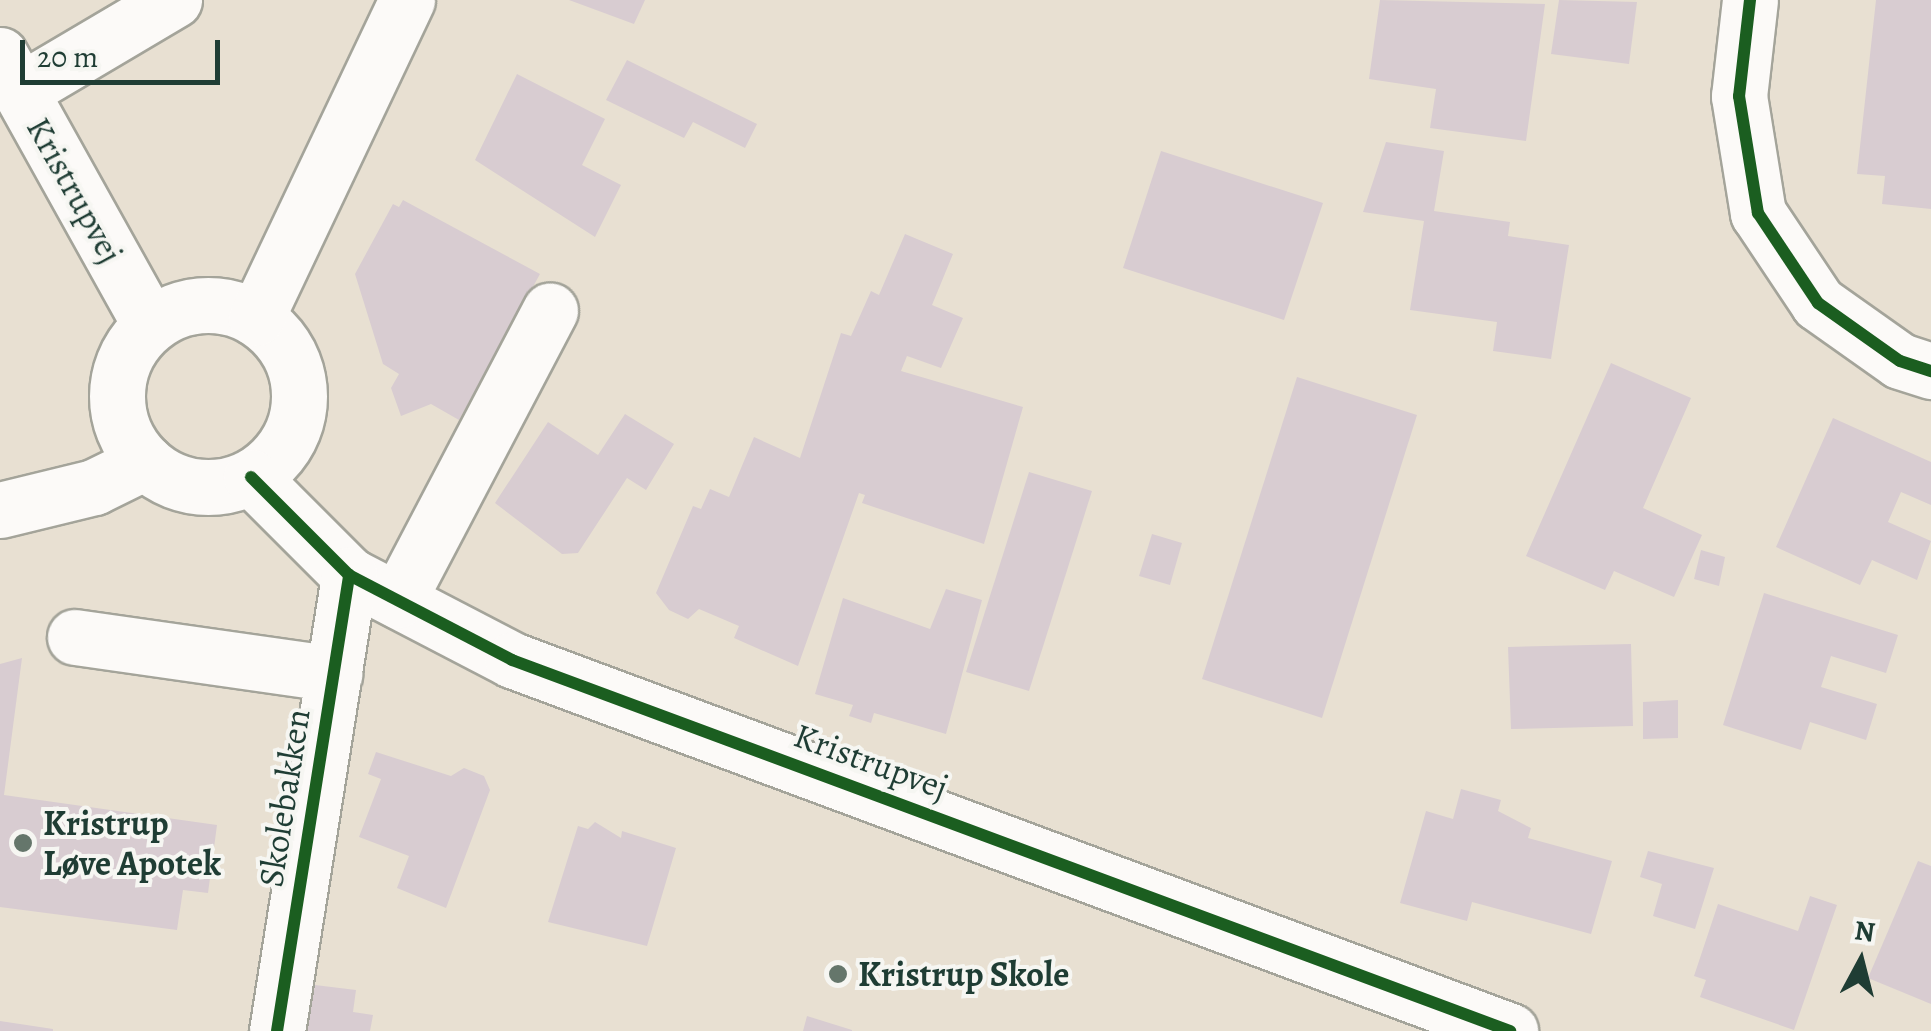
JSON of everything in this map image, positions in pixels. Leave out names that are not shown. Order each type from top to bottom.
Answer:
[{"type":"street","points":[[10,73],[174,0]]},
{"type":"street","points":[[256,318],[406,0]]},
{"type":"street","points":[[1750,0],[1739,96],[1758,213],[1818,303],[1900,361],[1931,372]]},
{"type":"street","name":"Kristrupvej","points":[[10,73],[150,325]]},
{"type":"street","points":[[201,305],[256,318],[292,358],[298,412],[273,461],[251,477],[196,486],[145,462],[119,418],[117,392],[132,344],[150,325],[201,305]]},
{"type":"street","points":[[398,600],[550,310]]},
{"type":"street","points":[[0,510],[94,487],[145,462]]},
{"type":"street","name":"Kristrupvej","points":[[251,477],[349,575],[512,660],[1506,1030]]},
{"type":"street","name":"Skolebakken","points":[[277,1031],[349,575]]},
{"type":"street","points":[[75,636],[334,674]]},
{"type":"building","points":[[569,0],[645,0],[634,24]]},
{"type":"building","points":[[1380,0],[1545,4],[1526,141],[1430,128],[1436,89],[1369,79]]},
{"type":"building","points":[[1559,0],[1637,2],[1629,64],[1551,54]]},
{"type":"building","points":[[1876,0],[1931,0],[1931,209],[1882,204],[1885,176],[1857,174]]},
{"type":"building","points":[[627,60],[757,124],[745,148],[693,122],[684,138],[606,100]]},
{"type":"building","points":[[517,74],[605,119],[582,165],[621,185],[595,237],[475,160]]},
{"type":"building","points":[[1386,142],[1444,151],[1434,211],[1510,222],[1508,236],[1569,245],[1551,359],[1493,351],[1497,322],[1410,310],[1424,221],[1363,212]]},
{"type":"building","points":[[1161,151],[1323,203],[1284,320],[1123,268]]},
{"type":"building","points":[[403,200],[540,274],[459,420],[431,404],[401,416],[391,388],[399,374],[383,364],[355,274],[393,204],[399,207]]},
{"type":"building","points":[[905,234],[953,254],[932,305],[963,318],[941,368],[907,356],[901,371],[1023,407],[984,544],[862,503],[865,495],[859,493],[798,666],[734,638],[739,626],[699,609],[688,619],[669,610],[656,593],[693,506],[701,509],[710,489],[729,497],[754,437],[800,458],[841,333],[851,336],[871,291],[879,295]]},
{"type":"building","points":[[1611,363],[1691,398],[1643,508],[1702,535],[1674,597],[1614,571],[1605,590],[1526,556]]},
{"type":"building","points":[[1297,377],[1417,415],[1322,718],[1202,679]]},
{"type":"building","points":[[625,414],[674,444],[646,490],[627,478],[578,553],[562,554],[495,503],[548,422],[598,455]]},
{"type":"building","points":[[1833,418],[1931,462],[1931,505],[1901,492],[1888,522],[1931,541],[1917,580],[1872,560],[1860,585],[1776,547]]},
{"type":"building","points":[[1029,472],[1092,491],[1029,691],[966,672]]},
{"type":"building","points":[[1152,534],[1182,543],[1170,585],[1139,576]]},
{"type":"building","points":[[1701,550],[1725,557],[1719,586],[1694,579]]},
{"type":"building","points":[[946,589],[982,600],[946,734],[874,713],[871,723],[849,716],[853,705],[815,694],[843,598],[930,629]]},
{"type":"building","points":[[1764,593],[1898,635],[1886,673],[1831,656],[1821,687],[1877,704],[1866,740],[1810,722],[1801,750],[1723,725]]},
{"type":"building","points":[[1631,644],[1633,726],[1511,729],[1508,647]]},
{"type":"building","points":[[22,658],[4,795],[217,825],[208,893],[183,890],[177,930],[0,907],[0,664]]},
{"type":"building","points":[[1678,700],[1678,738],[1643,739],[1643,702]]},
{"type":"building","points":[[376,752],[451,776],[464,768],[484,776],[490,790],[446,908],[397,888],[409,856],[359,837],[381,779],[368,774]]},
{"type":"building","points":[[1461,789],[1501,800],[1498,811],[1531,828],[1528,838],[1612,861],[1591,934],[1472,902],[1467,921],[1400,903],[1426,811],[1453,819]]},
{"type":"building","points":[[595,822],[621,838],[622,831],[676,848],[647,946],[548,922],[578,826],[588,829]]},
{"type":"building","points":[[1648,851],[1714,868],[1695,929],[1653,916],[1662,884],[1640,877]]},
{"type":"building","points":[[1918,861],[1931,866],[1931,1004],[1868,978]]},
{"type":"building","points":[[1810,896],[1837,905],[1794,1030],[1700,997],[1706,980],[1694,976],[1718,904],[1798,931]]},
{"type":"building","points":[[315,985],[356,990],[353,1012],[373,1015],[370,1031],[307,1031]]},
{"type":"building","points":[[807,1016],[852,1030],[852,1031],[803,1031]]},
{"type":"building","points":[[0,1021],[53,1029],[53,1031],[0,1031]]},
{"type":"cycle path","points":[[1750,0],[1739,96],[1758,213],[1818,303],[1900,361],[1931,371]]},
{"type":"cycle path","points":[[251,477],[349,575],[512,660],[1510,1031]]},
{"type":"cycle path","points":[[277,1031],[349,575]]},
{"type":"place","name":"Kristrup Løve Apotek","points":[[23,843]]},
{"type":"place","name":"Kristrup Skole","points":[[838,974]]}]
